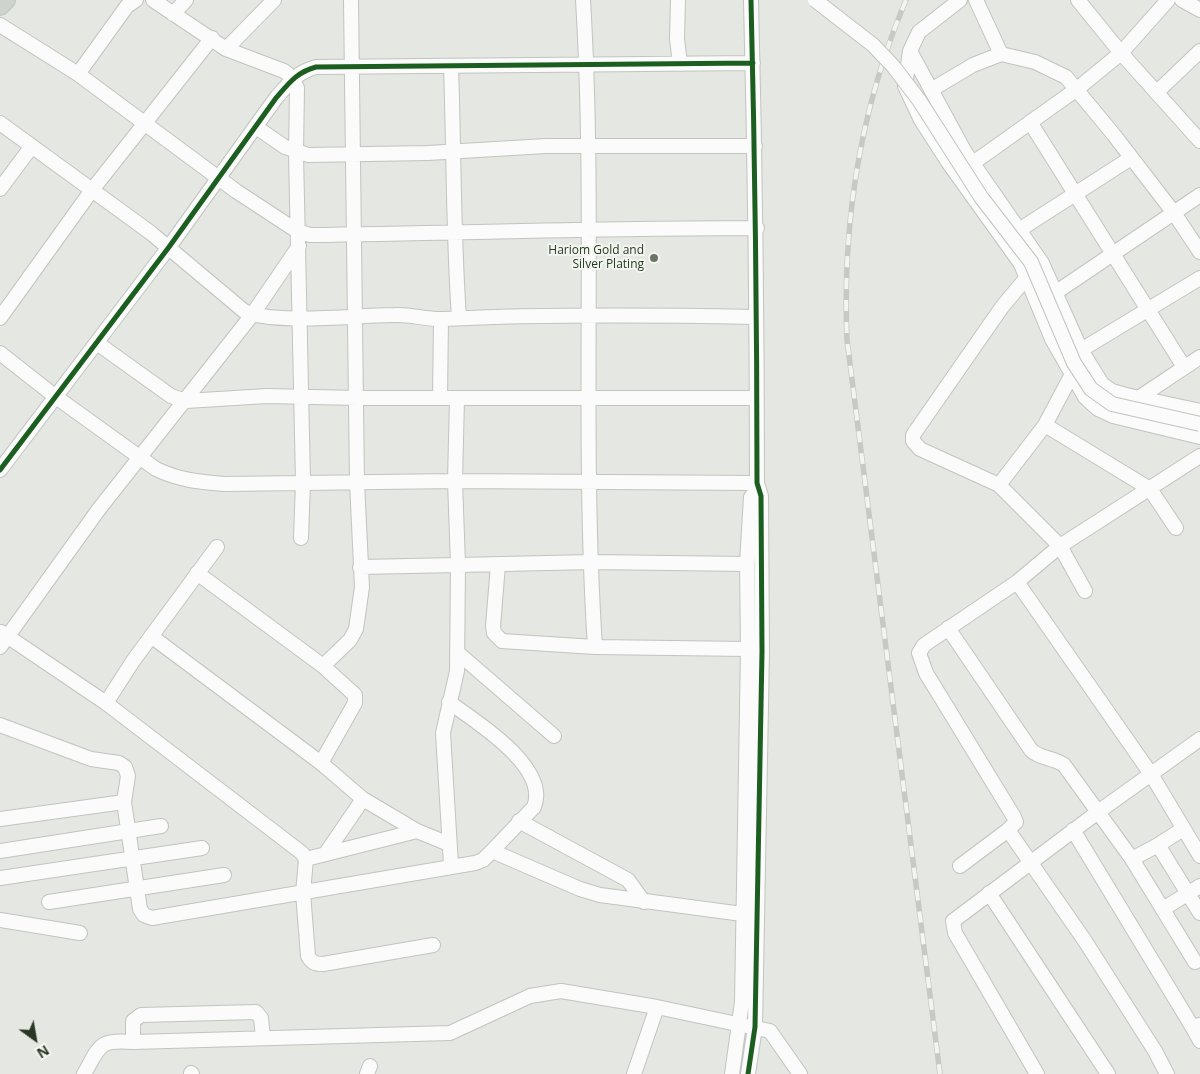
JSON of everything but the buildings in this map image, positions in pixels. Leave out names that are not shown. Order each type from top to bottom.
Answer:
[{"type":"main road","points":[[0,6],[6,0]]},
{"type":"street","points":[[78,74],[127,6],[136,0]]},
{"type":"street","points":[[153,0],[192,28],[212,38],[226,49],[284,71],[293,78],[298,88],[296,153],[303,482],[301,538]]},
{"type":"street","points":[[172,14],[186,0]]},
{"type":"street","points":[[226,49],[274,0]]},
{"type":"street","points":[[323,666],[350,640],[356,629],[362,587],[357,482],[358,398],[352,234],[351,0]]},
{"type":"street","points":[[583,0],[587,65],[588,399],[595,647]]},
{"type":"street","points":[[678,0],[677,39],[680,64]]},
{"type":"street","points":[[732,1074],[740,1024],[749,915],[762,652],[761,496],[757,487],[757,398],[754,317],[757,228],[751,0]]},
{"type":"street","points":[[815,0],[873,45],[893,66],[919,100],[966,174],[1031,262],[1074,362],[1091,389],[1112,404],[1200,424]]},
{"type":"street","points":[[960,0],[919,32],[910,52],[904,79],[909,97],[948,162],[1005,242],[1027,277],[1052,339],[1084,397],[1098,409],[1113,416],[1200,437]]},
{"type":"street","points":[[976,0],[1001,54]]},
{"type":"street","points":[[1078,0],[1121,53],[1200,141]]},
{"type":"street","points":[[972,163],[1077,89],[1121,53],[1168,0],[1181,0],[1200,10]]},
{"type":"street","points":[[0,25],[78,74],[144,124],[297,231],[310,234],[453,234],[588,229],[757,228]]},
{"type":"street","points":[[0,318],[92,190],[212,38]]},
{"type":"street","points":[[910,52],[972,163],[1042,263],[1081,350],[1102,384],[1112,391],[1200,411]]},
{"type":"street","points":[[931,90],[973,65],[1001,54],[1035,62],[1066,78],[1077,89],[1174,213],[1200,252]]},
{"type":"street","points":[[1157,92],[1195,55],[1200,70]]},
{"type":"street","points":[[0,470],[169,247],[218,177],[293,78],[305,70],[316,67],[753,63]]},
{"type":"street","points":[[450,66],[454,151],[453,234],[458,318]]},
{"type":"street","points":[[0,122],[169,247],[200,276],[244,311],[252,315],[300,317],[398,314],[441,319],[589,315],[754,317]]},
{"type":"street","points":[[1030,122],[1184,367]]},
{"type":"street","points":[[256,127],[296,153],[308,155],[588,146],[755,146]]},
{"type":"street","points":[[0,189],[32,146]]},
{"type":"street","points":[[1019,230],[1131,158]]},
{"type":"street","points":[[1055,293],[1200,195]]},
{"type":"street","points":[[299,246],[252,315],[99,509],[2,638],[106,703],[302,853],[306,859],[303,893],[308,956],[316,964],[433,945]]},
{"type":"street","points":[[1027,277],[1002,307],[913,435],[913,441],[920,449],[999,485],[1060,546],[1085,591]]},
{"type":"street","points":[[1081,350],[1200,278]]},
{"type":"street","points":[[440,398],[441,319]]},
{"type":"street","points":[[97,343],[171,396],[186,401],[267,396],[588,399],[757,398]]},
{"type":"street","points":[[0,353],[56,397],[141,456],[156,469],[174,478],[191,482],[224,484],[455,481],[591,482],[757,487]]},
{"type":"street","points":[[1140,398],[1200,357]]},
{"type":"street","points":[[999,485],[1045,425],[1072,376]]},
{"type":"street","points":[[451,865],[444,733],[457,671],[458,653],[458,565],[455,481],[457,398]]},
{"type":"street","points":[[1045,425],[1150,489],[1176,528]]},
{"type":"street","points":[[960,866],[1014,826],[1016,822],[963,736],[920,661],[919,653],[924,645],[1017,582],[1060,546],[1200,456]]},
{"type":"street","points":[[748,1074],[755,1027],[749,915],[747,564],[751,497],[757,487]]},
{"type":"street","points":[[106,703],[151,636],[217,547]]},
{"type":"street","points":[[360,567],[592,562],[747,564]]},
{"type":"street","points":[[498,565],[493,626],[497,638],[511,642],[595,647],[748,649]]},
{"type":"street","points":[[197,573],[323,666],[355,695],[355,703],[321,763]]},
{"type":"street","points":[[1017,582],[1151,774],[1200,856]]},
{"type":"street","points":[[948,628],[1031,750],[1035,754],[1054,758],[1064,765],[1132,860],[1196,962]]},
{"type":"street","points":[[151,636],[321,763],[363,799],[417,831],[449,844]]},
{"type":"street","points":[[458,653],[554,736]]},
{"type":"street","points":[[0,725],[91,759],[118,763],[125,768],[128,776],[124,802],[140,909],[144,915],[152,918],[303,893],[451,865],[475,863],[483,860],[534,807],[537,798],[537,788],[531,775],[508,747],[449,702]]},
{"type":"street","points":[[1037,1074],[952,926],[953,921],[1073,830],[1200,739]]},
{"type":"street","points":[[326,853],[363,799]]},
{"type":"street","points":[[0,819],[124,802]]},
{"type":"street","points":[[519,821],[628,880],[644,902]]},
{"type":"street","points":[[0,851],[161,826]]},
{"type":"street","points":[[1132,860],[1183,829]]},
{"type":"street","points":[[1008,830],[1085,941],[1155,1051],[1167,1074]]},
{"type":"street","points":[[1073,830],[1196,1026],[1200,1041]]},
{"type":"street","points":[[306,859],[417,831]]},
{"type":"street","points":[[1158,845],[1194,890],[1200,913]]},
{"type":"street","points":[[0,878],[133,860],[202,848]]},
{"type":"street","points":[[492,851],[580,889],[644,902],[749,915]]},
{"type":"street","points":[[49,902],[137,890],[224,875]]},
{"type":"street","points":[[1163,909],[1194,890]]},
{"type":"street","points":[[989,893],[1108,1074]]},
{"type":"street","points":[[0,920],[80,933]]},
{"type":"street","points":[[84,1074],[106,1041],[133,1042],[450,1034],[511,1003],[546,992],[561,991],[656,1007],[770,1031],[800,1074]]},
{"type":"street","points":[[634,1074],[656,1007]]},
{"type":"street","points":[[133,1042],[133,1021],[140,1015],[256,1012],[261,1018],[264,1038]]},
{"type":"railway","points":[[906,0],[890,41],[877,83],[857,167],[851,209],[848,252],[847,340],[940,1074]]},
{"type":"cycle path","points":[[748,1074],[755,1027],[762,652],[761,496],[757,483],[756,242],[751,0]]},
{"type":"cycle path","points":[[0,470],[169,247],[276,98],[294,79],[309,69],[316,67],[753,63]]},
{"type":"place","name":"Hariom Gold and Silver Plating","points":[[654,258]]}]
